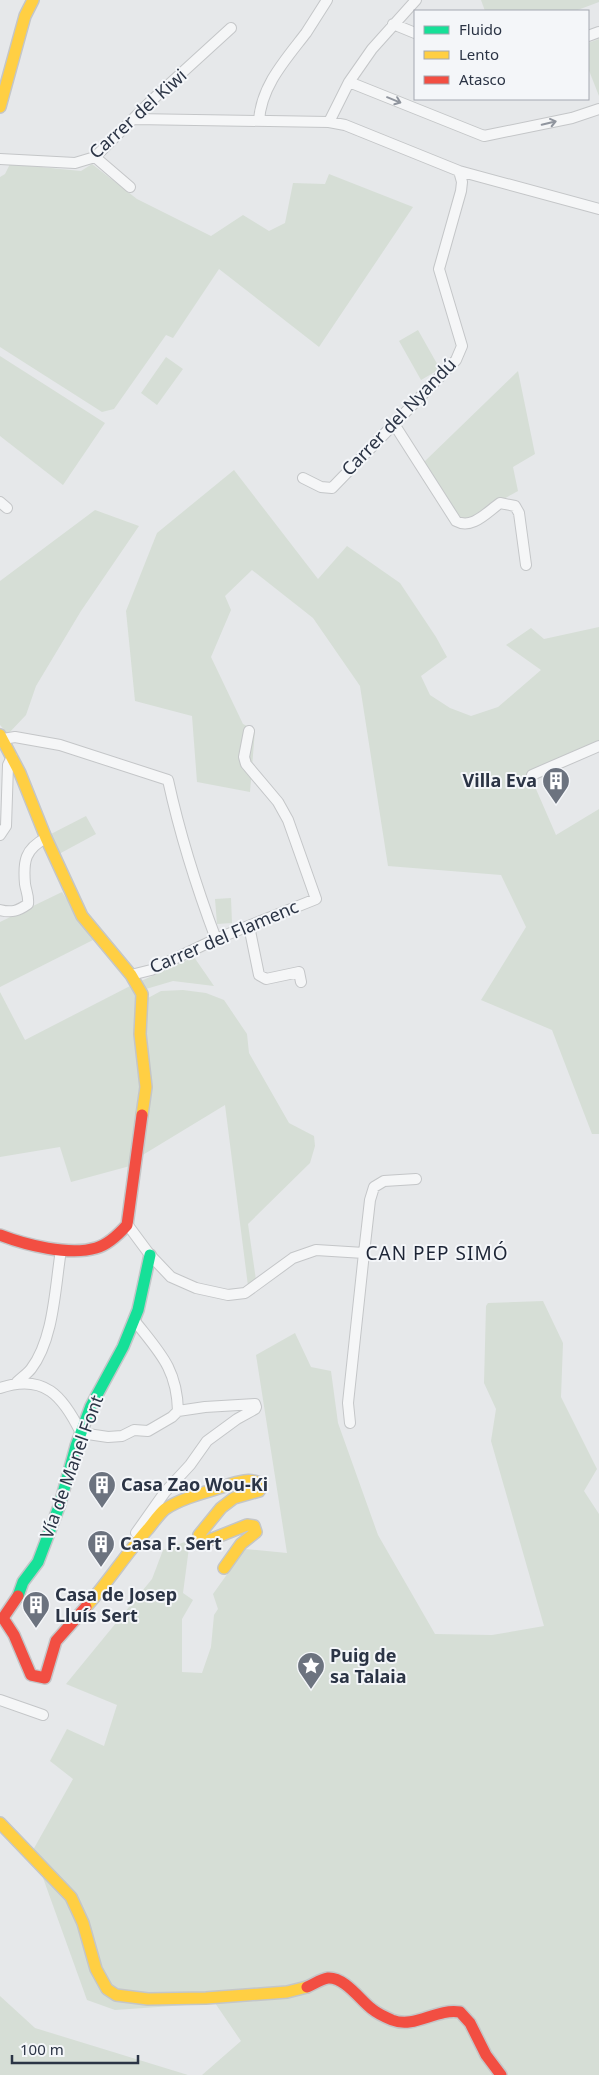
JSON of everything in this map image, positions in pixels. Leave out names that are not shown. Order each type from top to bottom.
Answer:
[{"type":"street","points":[[0,107],[25,16],[32,0]]},
{"type":"street","points":[[259,121],[260,106],[266,90],[291,50],[305,34],[327,0]]},
{"type":"street","points":[[329,122],[349,82],[372,49],[416,0]]},
{"type":"street","points":[[393,24],[414,33]]},
{"type":"street","name":"Carrer del Kiwi","points":[[0,159],[75,163],[95,157],[151,101],[231,28]]},
{"type":"street","points":[[349,82],[484,136],[572,118],[599,109]]},
{"type":"street","points":[[134,119],[329,122],[345,124],[459,171],[599,209]]},
{"type":"street","points":[[95,157],[130,187]]},
{"type":"street","name":"Carrer del Nyandú","points":[[303,478],[321,487],[332,488],[456,360],[462,346],[439,269],[461,191],[462,182],[459,171]]},
{"type":"street","points":[[394,424],[456,521],[462,524],[470,524],[500,503],[515,506],[519,513],[526,565]]},
{"type":"street","name":"Carrer del Flamenc","points":[[131,975],[151,970],[216,938],[316,899],[288,820],[278,802],[246,764],[244,757],[248,731]]},
{"type":"street","points":[[0,1235],[61,1250],[82,1251],[98,1248],[120,1233],[127,1224],[146,1087],[140,1034],[142,994],[131,975],[82,916],[46,838],[12,757],[1,737],[15,737],[60,746],[168,780],[178,827],[196,886],[216,938]]},
{"type":"street","points":[[532,775],[599,746]]},
{"type":"street","points":[[0,835],[6,826],[8,765],[12,757]]},
{"type":"street","points":[[0,910],[10,913],[20,910],[28,904],[29,898],[25,886],[27,854],[34,845],[46,838]]},
{"type":"street","points":[[249,926],[259,975],[266,979],[299,972],[301,982]]},
{"type":"street","points":[[350,1423],[348,1403],[370,1200],[374,1187],[384,1181],[416,1180]]},
{"type":"street","points":[[127,1224],[150,1256],[171,1277],[196,1288],[228,1295],[244,1293],[293,1258],[316,1250],[364,1253]]},
{"type":"street","points":[[0,1388],[17,1382],[30,1369],[42,1351],[48,1334],[61,1250]]},
{"type":"street","name":"Vía de Manel Font","points":[[132,1547],[104,1587],[56,1641],[45,1678],[31,1675],[14,1635],[4,1618],[17,1597],[23,1582],[38,1562],[60,1504],[80,1433],[91,1406],[123,1347],[138,1310],[150,1256]]},
{"type":"street","points":[[134,1320],[171,1370],[178,1394],[178,1411]]},
{"type":"street","points":[[17,1382],[44,1386],[62,1401],[80,1433],[108,1437],[122,1436],[134,1430],[148,1431],[172,1417],[178,1411],[254,1404],[256,1407],[208,1440],[190,1465],[165,1492],[145,1519],[131,1542],[132,1547]]},
{"type":"street","points":[[132,1547],[164,1510],[181,1501],[243,1481],[257,1481],[262,1485],[259,1491],[234,1498],[221,1508],[199,1535],[200,1541],[207,1541],[247,1525],[254,1526],[256,1532],[241,1544],[224,1568]]},
{"type":"street","points":[[0,1700],[42,1715]]},
{"type":"street","points":[[0,1824],[13,1834],[34,1859],[66,1888],[80,1913],[97,1971],[107,1987],[115,1995],[123,1998],[145,1998],[265,1994],[301,1990],[329,1978],[341,1981],[375,2012],[397,2021],[410,2023],[445,2010],[460,2012],[470,2023],[486,2055],[501,2074]]},
{"type":"shaded area","points":[[481,0],[599,0],[599,2],[578,10],[485,10]]},
{"type":"shaded area","points":[[599,39],[599,96],[589,71],[589,43]]},
{"type":"shaded area","points":[[10,164],[81,171],[92,164],[137,199],[211,236],[243,215],[269,231],[285,223],[293,183],[325,184],[329,174],[413,207],[319,347],[219,269],[173,338],[166,335],[114,409],[102,412],[0,347],[0,177],[5,174]]},
{"type":"shaded area","points":[[418,330],[440,369],[421,380],[399,341]]},
{"type":"shaded area","points":[[0,356],[105,423],[63,485],[0,436]]},
{"type":"shaded area","points":[[166,357],[183,369],[157,405],[141,393]]},
{"type":"shaded area","points":[[518,371],[535,454],[513,467],[518,491],[464,521],[458,518],[424,462]]},
{"type":"shaded area","points":[[234,470],[318,579],[347,546],[400,583],[447,657],[421,676],[430,695],[450,708],[471,716],[498,707],[541,670],[506,645],[531,628],[544,639],[599,627],[599,741],[529,773],[556,835],[599,809],[599,1134],[592,1134],[552,1030],[481,1000],[526,927],[501,875],[388,866],[360,686],[313,618],[252,570],[225,596],[231,610],[211,657],[243,724],[255,730],[250,792],[197,782],[192,716],[135,701],[126,611],[157,533]]},
{"type":"shaded area","points":[[95,510],[139,526],[81,611],[36,686],[26,715],[8,734],[0,725],[0,581]]},
{"type":"shaded area","points":[[86,816],[96,834],[59,854],[49,835]]},
{"type":"shaded area","points":[[62,892],[93,940],[0,987],[0,922]]},
{"type":"shaded area","points":[[231,898],[232,923],[217,924],[215,899]]},
{"type":"shaded area","points":[[194,957],[214,986],[173,981],[146,989],[141,981]]},
{"type":"shaded area","points":[[132,985],[138,998],[141,1072],[130,1166],[71,1182],[60,1147],[0,1157],[0,992],[25,1040]]},
{"type":"shaded area","points":[[183,990],[206,993],[224,1000],[247,1034],[249,1053],[289,1123],[314,1136],[315,1146],[310,1163],[248,1224],[256,1280],[248,1286],[225,1105],[141,1156],[144,1039],[148,998],[161,991]]},
{"type":"shaded area","points":[[543,1301],[563,1343],[561,1397],[597,1469],[584,1491],[599,1514],[599,2075],[202,2075],[241,2041],[215,2003],[115,2010],[87,2000],[33,1850],[73,1779],[50,1761],[67,1729],[104,1746],[117,1705],[66,1684],[152,1579],[163,1550],[190,1540],[183,1593],[193,1600],[182,1619],[182,1672],[202,1673],[211,1647],[214,1615],[218,1609],[213,1594],[245,1549],[287,1553],[256,1355],[295,1333],[311,1367],[331,1371],[338,1423],[378,1535],[435,1634],[492,1635],[544,1626],[491,1441],[496,1409],[484,1383],[486,1306],[488,1303]]},
{"type":"shaded area","points":[[0,1996],[35,2028],[188,2075],[0,2075]]},
{"type":"traffic: fast","points":[[18,1596],[23,1582],[38,1562],[60,1504],[76,1446],[91,1406],[123,1347],[138,1310],[150,1255]]},
{"type":"traffic: slow","points":[[0,107],[25,16],[33,0]]},
{"type":"traffic: slow","points":[[0,735],[20,773],[46,838],[82,916],[131,975],[142,994],[140,1034],[146,1087],[142,1115]]},
{"type":"traffic: slow","points":[[86,1607],[165,1509],[185,1499],[242,1481],[258,1482],[262,1485],[259,1491],[234,1498],[221,1508],[199,1535],[200,1541],[207,1541],[247,1525],[254,1526],[256,1532],[241,1544],[224,1568]]},
{"type":"traffic: slow","points":[[0,1823],[71,1897],[83,1923],[96,1969],[107,1989],[116,1995],[148,1999],[206,1998],[287,1992],[307,1987]]},
{"type":"traffic: jam","points":[[0,1235],[35,1246],[73,1251],[96,1248],[117,1235],[127,1225],[142,1115]]},
{"type":"traffic: jam","points":[[18,1596],[3,1618],[14,1635],[31,1675],[45,1678],[56,1641],[86,1607]]},
{"type":"traffic: jam","points":[[307,1987],[328,1978],[340,1981],[377,2012],[392,2020],[401,2022],[409,2022],[442,2013],[460,2012],[470,2023],[486,2055],[501,2075]]},
{"type":"place","name":"Villa Eva","points":[[556,805]]},
{"type":"place","name":"Casa Zao Wou-Ki","points":[[102,1509]]},
{"type":"place","name":"Casa F. Sert","points":[[101,1568]]},
{"type":"place","name":"Casa de Josep Lluís Sert","points":[[36,1629]]},
{"type":"place","name":"Puig de sa Talaia","points":[[311,1690]]},
{"type":"district","name":"CAN PEP SIMÓ","points":[[437,1253]]}]
